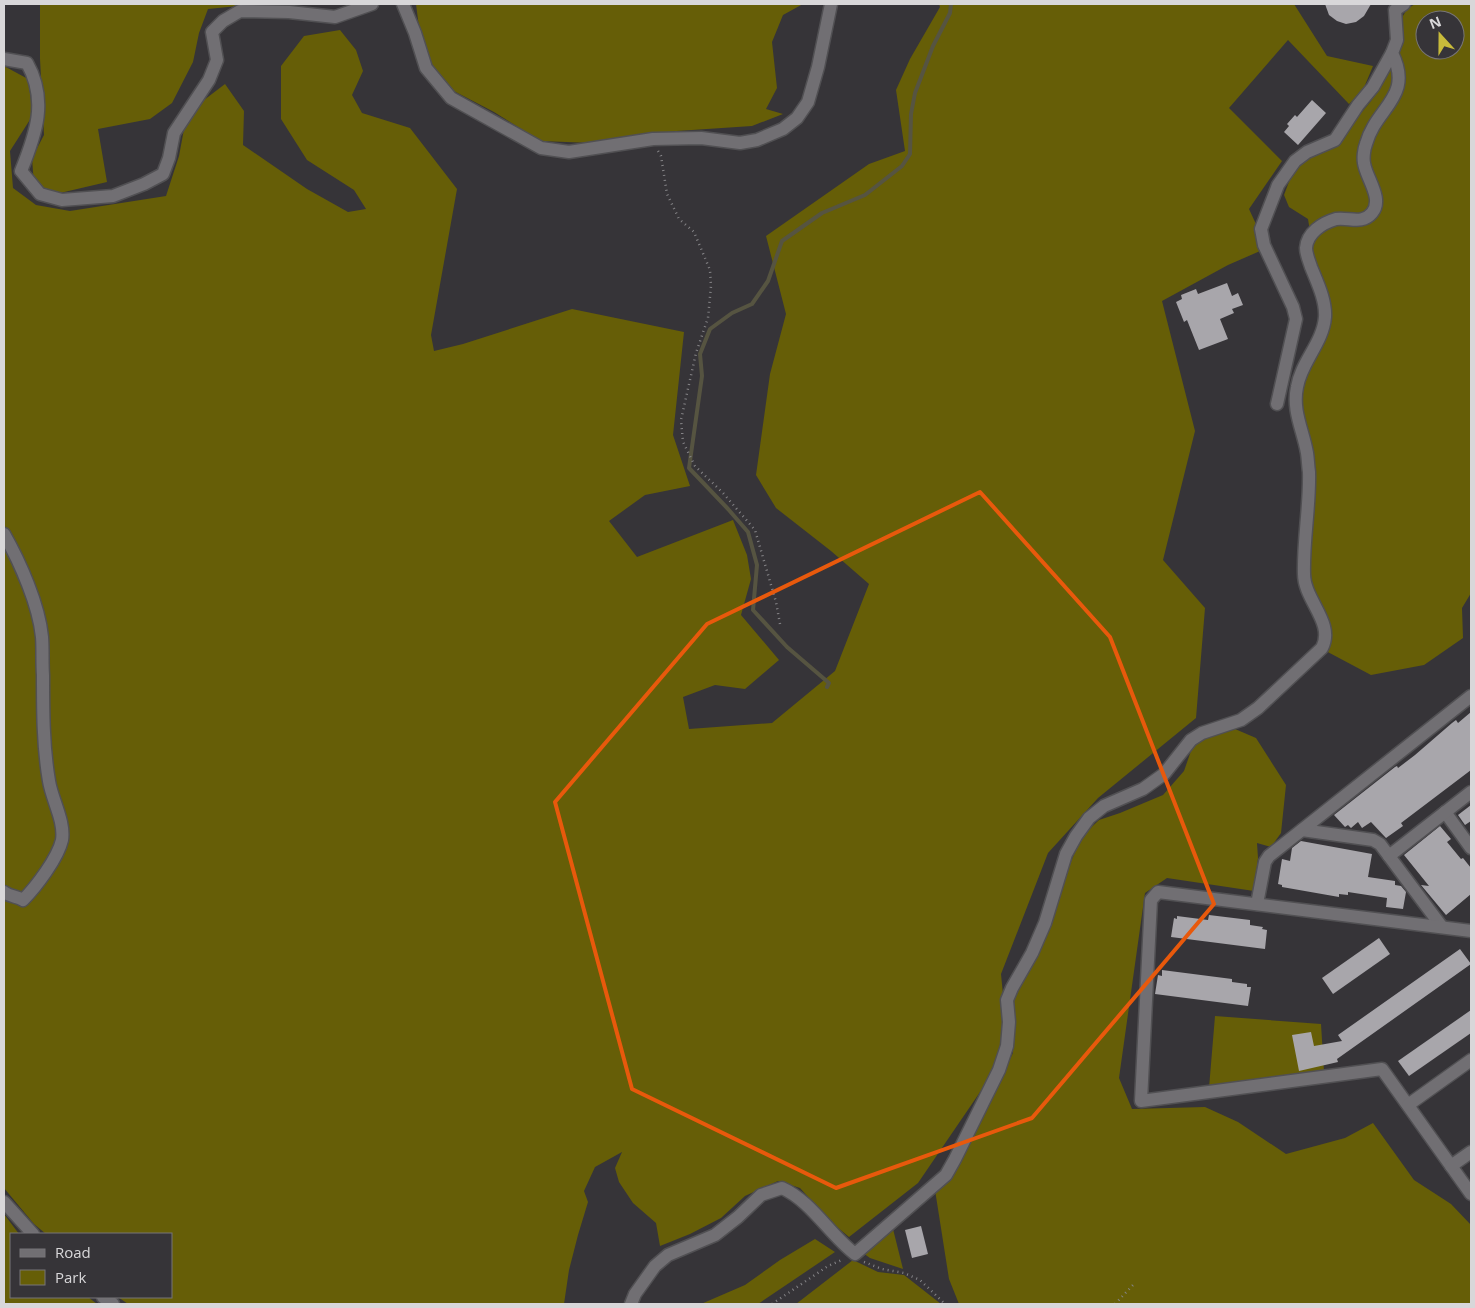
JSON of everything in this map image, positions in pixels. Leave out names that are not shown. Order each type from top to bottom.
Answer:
[{"type":"street","points":[[4,59],[27,63],[34,75],[40,110],[22,171],[40,194],[62,200],[113,196],[144,184],[163,174],[169,158],[174,134],[209,80],[217,60],[212,32],[222,21],[240,11],[289,12],[335,17],[372,4]]},
{"type":"street","points":[[403,4],[426,68],[451,98],[541,148],[569,152],[652,139],[701,138],[740,143],[757,140],[783,129],[797,118],[808,102],[818,67],[831,4]]},
{"type":"street","points":[[1277,404],[1296,319],[1293,307],[1264,245],[1261,229],[1278,185],[1295,161],[1307,152],[1334,140],[1373,87],[1397,40],[1394,10],[1404,4]]},
{"type":"street","points":[[631,1304],[635,1294],[655,1266],[668,1255],[715,1235],[738,1217],[760,1195],[782,1188],[795,1194],[843,1245],[855,1254],[946,1174],[999,1070],[1007,1046],[1009,1022],[1007,1000],[1032,953],[1045,923],[1066,854],[1076,836],[1089,818],[1104,806],[1144,789],[1164,774],[1191,740],[1202,733],[1241,720],[1258,708],[1322,648],[1327,639],[1323,620],[1308,593],[1304,574],[1309,475],[1307,453],[1295,403],[1297,385],[1304,364],[1322,334],[1325,316],[1322,298],[1306,250],[1309,236],[1323,224],[1338,219],[1365,219],[1376,206],[1375,195],[1364,163],[1365,145],[1370,131],[1393,97],[1400,82],[1399,66],[1392,53]]},
{"type":"street","points":[[4,534],[14,552],[37,612],[42,637],[44,733],[48,773],[62,831],[62,842],[47,871],[36,887],[23,900],[4,892]]},
{"type":"street","points":[[1257,904],[1269,856],[1471,696]]},
{"type":"street","points":[[1389,856],[1471,792]]},
{"type":"street","points":[[1445,812],[1471,848]]},
{"type":"street","points":[[1302,830],[1373,840],[1380,844],[1442,927]]},
{"type":"street","points":[[1471,931],[1158,892],[1151,900],[1141,1101],[1382,1069],[1471,1194]]},
{"type":"street","points":[[1408,1105],[1471,1060]]},
{"type":"street","points":[[1451,1166],[1471,1152]]},
{"type":"street","points":[[4,1202],[32,1233]]},
{"type":"path","points":[[652,139],[661,156],[667,194],[679,220],[694,232],[710,270],[708,318],[696,353],[681,420],[683,442],[695,466],[723,493],[755,530],[776,602],[780,624]]},
{"type":"path","points":[[772,1304],[828,1266],[855,1254],[865,1262],[882,1269],[904,1273],[920,1280],[945,1304]]},
{"type":"path","points":[[1115,1304],[1134,1284]]},
{"type":"highlighted area","points":[[980,492],[1110,637],[1214,904],[1032,1118],[836,1188],[632,1089],[555,802],[707,624]]},
{"type":"green space","points":[[40,4],[248,5],[208,9],[199,33],[193,62],[172,103],[150,119],[98,129],[107,182],[60,193],[34,185],[32,158],[44,135],[40,59]]},
{"type":"green space","points":[[416,4],[803,4],[783,15],[772,42],[777,88],[766,109],[783,114],[752,126],[677,131],[593,143],[540,141],[494,112],[448,88],[430,67],[421,43]]},
{"type":"green space","points":[[939,4],[1294,4],[1327,56],[1373,66],[1363,90],[1349,104],[1288,40],[1229,108],[1282,161],[1249,209],[1267,248],[1228,265],[1162,301],[1195,431],[1163,560],[1205,608],[1196,718],[1098,798],[1048,853],[1001,974],[1007,1035],[991,1076],[918,1183],[849,1237],[831,1222],[800,1188],[778,1181],[745,1196],[721,1218],[690,1234],[660,1246],[656,1223],[633,1203],[619,1182],[615,1168],[622,1152],[595,1167],[584,1191],[588,1202],[569,1270],[564,1304],[128,1304],[119,1298],[172,1298],[172,1233],[45,1233],[34,1224],[4,1188],[4,66],[28,79],[33,115],[10,151],[13,188],[36,205],[70,211],[166,196],[179,156],[187,113],[225,84],[244,111],[243,145],[307,189],[348,212],[366,209],[354,190],[307,160],[281,119],[281,66],[304,36],[340,30],[356,50],[363,71],[352,95],[362,113],[410,128],[457,189],[431,335],[434,351],[463,344],[572,309],[684,332],[673,435],[690,486],[645,495],[609,521],[637,557],[733,520],[747,555],[751,579],[741,615],[779,660],[745,689],[715,685],[683,697],[689,729],[772,723],[835,671],[869,584],[831,551],[776,508],[756,475],[770,374],[786,314],[766,236],[869,164],[905,151],[896,90],[910,59],[940,7]]},
{"type":"green space","points":[[1415,4],[1471,4],[1471,593],[1462,608],[1463,638],[1424,665],[1371,675],[1324,650],[1324,623],[1301,576],[1307,469],[1292,407],[1323,313],[1308,219],[1289,207],[1284,195],[1293,171],[1314,154],[1332,148],[1371,101],[1388,66],[1400,21],[1407,9]]},
{"type":"green space","points":[[1235,729],[1256,738],[1286,785],[1281,833],[1271,847],[1257,843],[1258,858],[1254,891],[1167,878],[1145,893],[1119,1078],[1132,1109],[1205,1107],[1238,1122],[1286,1154],[1345,1138],[1373,1123],[1414,1180],[1451,1204],[1471,1225],[1471,1304],[959,1304],[949,1279],[935,1190],[952,1173],[1013,1053],[1012,1002],[1045,939],[1066,873],[1082,836],[1099,820],[1163,795],[1184,771],[1192,748],[1207,736]]},
{"type":"green space","points":[[1215,1016],[1321,1024],[1324,1072],[1209,1088]]},
{"type":"green space","points":[[4,1214],[18,1233],[10,1233],[10,1298],[89,1298],[97,1304],[4,1304]]},
{"type":"green space","points":[[893,1229],[903,1269],[870,1258],[863,1253]]},
{"type":"green space","points":[[815,1239],[835,1252],[758,1304],[701,1304],[745,1285],[780,1260]]},
{"type":"green space","points":[[853,1260],[878,1272],[904,1275],[941,1304],[796,1304]]},
{"type":"building","points":[[1325,4],[1371,4],[1364,16],[1356,22],[1346,24],[1337,21],[1329,15]]},
{"type":"building","points":[[1312,100],[1326,113],[1298,145],[1284,132],[1289,126],[1287,124],[1295,115],[1297,117]]},
{"type":"building","points":[[1227,283],[1232,296],[1238,293],[1243,305],[1232,309],[1234,313],[1220,319],[1228,339],[1199,350],[1187,320],[1184,322],[1176,302],[1182,299],[1181,295],[1196,289],[1198,294]]},
{"type":"building","points":[[1471,712],[1471,770],[1401,823],[1403,826],[1386,838],[1371,822],[1362,828],[1358,822],[1351,828],[1348,825],[1345,827],[1334,815],[1395,767],[1397,766],[1398,768],[1415,755],[1452,723],[1456,720],[1458,723]]},
{"type":"building","points":[[1471,805],[1471,821],[1465,825],[1458,815]]},
{"type":"building","points":[[1440,826],[1451,839],[1447,842],[1471,868],[1471,894],[1446,915],[1421,885],[1429,886],[1404,855]]},
{"type":"building","points":[[1301,841],[1372,854],[1368,877],[1395,881],[1395,885],[1401,886],[1406,892],[1403,909],[1386,907],[1387,898],[1348,892],[1348,895],[1339,894],[1339,897],[1282,887],[1282,885],[1278,884],[1282,859],[1290,861],[1292,848]]},
{"type":"building","points":[[1209,915],[1250,920],[1250,925],[1263,927],[1262,929],[1267,930],[1265,949],[1171,937],[1174,918],[1177,919],[1177,916],[1208,920]]},
{"type":"building","points":[[1379,938],[1390,954],[1333,994],[1322,978]]},
{"type":"building","points":[[1460,949],[1471,964],[1337,1059],[1338,1062],[1299,1071],[1292,1035],[1311,1032],[1314,1046],[1342,1041],[1338,1035]]},
{"type":"building","points":[[1162,970],[1232,979],[1232,982],[1247,984],[1247,987],[1251,987],[1248,1006],[1155,994],[1158,975],[1162,976]]},
{"type":"building","points":[[1471,1010],[1471,1033],[1409,1076],[1398,1061]]},
{"type":"building","points":[[921,1226],[928,1254],[912,1258],[905,1230]]},
{"type":"waterway","points":[[827,687],[829,683],[787,647],[753,610],[757,565],[748,532],[689,468],[702,376],[700,354],[710,329],[732,313],[752,304],[768,281],[782,241],[822,213],[865,195],[902,166],[910,154],[911,114],[915,93],[933,46],[950,13],[951,4]]}]
